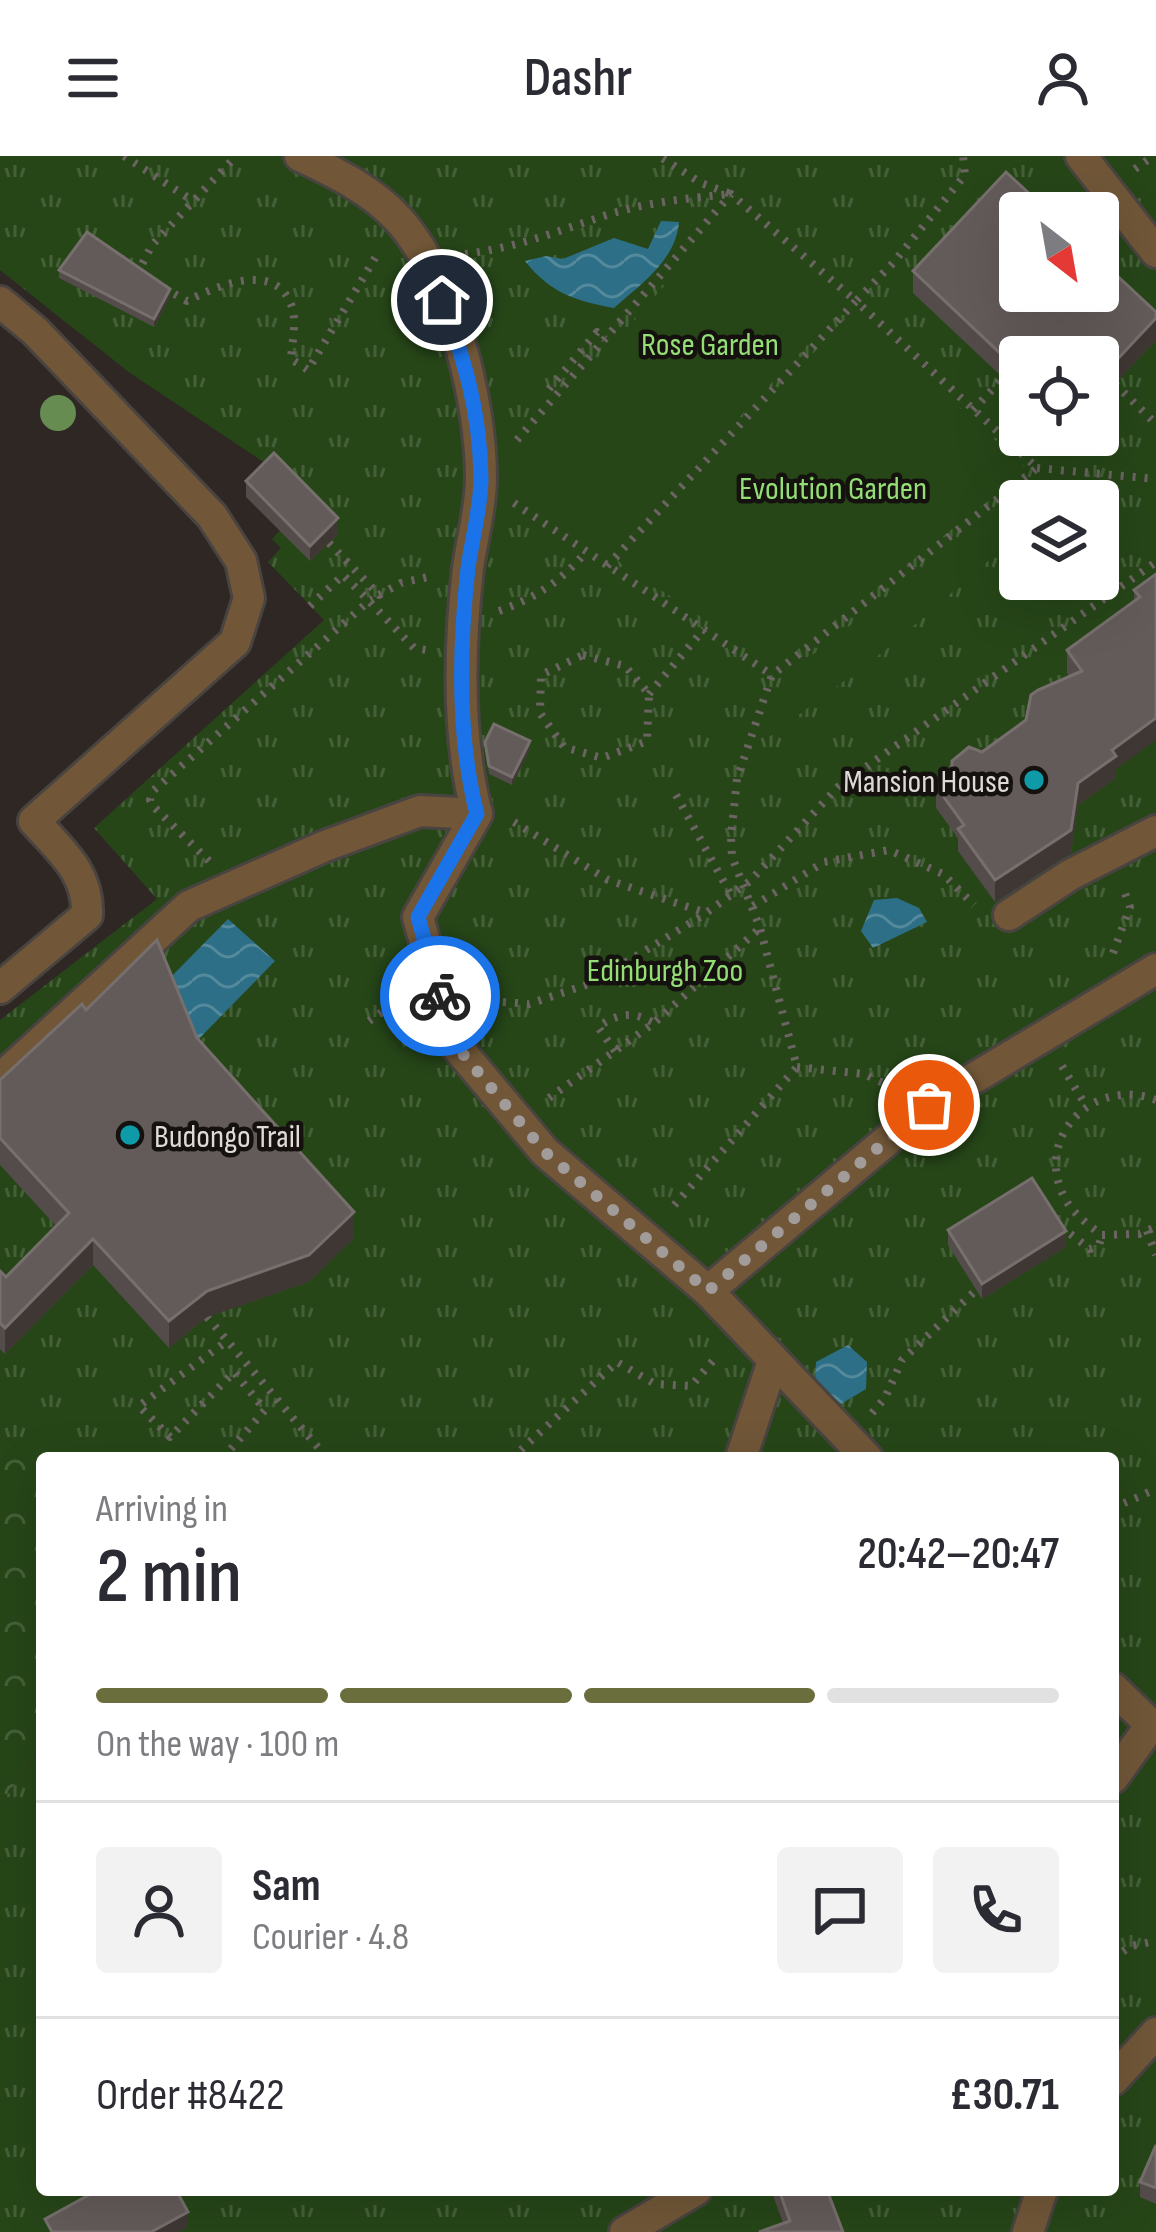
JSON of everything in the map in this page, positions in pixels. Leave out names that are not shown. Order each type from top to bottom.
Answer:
[{"type":"lane","points":[[300,156],[351,180],[398,219],[427,258],[472,384],[481,480],[464,619],[465,768],[477,814],[418,917],[452,1041],[545,1152],[716,1299],[861,1452]]},
{"type":"lane","points":[[1081,156],[1156,252]]},
{"type":"lane","points":[[0,302],[35,331],[212,516],[241,561],[249,598],[235,642],[34,821],[79,871],[88,891],[87,915],[0,988]]},
{"type":"lane","points":[[0,1078],[189,906],[420,811],[477,814]]},
{"type":"lane","points":[[1009,915],[1070,875],[1156,831]]},
{"type":"lane","points":[[716,1299],[929,1105],[1156,969]]},
{"type":"lane","points":[[743,1452],[773,1361]]},
{"type":"lane","points":[[1119,1694],[1151,1725],[1119,1770]]},
{"type":"lane","points":[[1119,2073],[1156,2033]]},
{"type":"lane","points":[[625,2232],[686,2196]]},
{"type":"lane","points":[[1028,2232],[1040,2196]]},
{"type":"path","points":[[124,156],[193,202]]},
{"type":"path","points":[[236,156],[152,245],[134,289],[144,278],[187,301],[215,287],[245,280],[273,282],[290,299],[294,318],[291,359],[308,370],[398,219]]},
{"type":"path","points":[[659,156],[700,183],[731,194],[856,301],[1037,468],[1156,479]]},
{"type":"path","points":[[607,566],[893,263],[965,175],[963,156]]},
{"type":"path","points":[[1131,172],[1153,156]]},
{"type":"path","points":[[427,258],[497,250],[612,214],[673,200],[731,194]]},
{"type":"path","points":[[731,194],[481,480],[772,675]]},
{"type":"path","points":[[549,389],[597,332],[605,339]]},
{"type":"path","points":[[973,410],[999,382]]},
{"type":"path","points":[[1119,388],[1156,424]]},
{"type":"path","points":[[797,1067],[730,838],[737,778],[772,675],[1037,468]]},
{"type":"path","points":[[329,543],[414,648]]},
{"type":"path","points":[[464,619],[534,598],[565,576],[585,553]]},
{"type":"path","points":[[441,997],[529,1004],[592,983],[706,914],[745,884],[839,786],[1156,562]]},
{"type":"path","points":[[235,885],[154,807],[153,791],[374,598],[401,584],[468,567]]},
{"type":"path","points":[[310,605],[344,575],[374,598]]},
{"type":"path","points":[[649,694],[625,666],[584,655],[541,675],[540,713],[563,747],[602,758],[647,741],[649,694],[704,629]]},
{"type":"path","points":[[676,796],[731,895]]},
{"type":"path","points":[[477,814],[512,821],[608,880],[706,914]]},
{"type":"path","points":[[753,906],[824,862],[889,850],[943,874],[977,908],[1009,915]]},
{"type":"path","points":[[1111,854],[1130,907],[1111,957],[1120,989]]},
{"type":"path","points":[[519,1120],[654,1023],[760,928]]},
{"type":"path","points":[[615,1051],[598,1027],[624,1014],[654,1023]]},
{"type":"path","points":[[797,1067],[864,1073],[929,1105]]},
{"type":"path","points":[[646,1237],[797,1067]]},
{"type":"path","points":[[1156,1100],[1140,1094],[1111,1094],[1086,1106],[1065,1128],[1057,1150],[1056,1175],[1068,1204],[1102,1235],[1152,1229],[1156,1255]]},
{"type":"path","points":[[1060,1238],[1076,1235],[1090,1249],[1099,1245],[1102,1235]]},
{"type":"path","points":[[894,1381],[902,1360],[976,1290]]},
{"type":"path","points":[[518,1452],[616,1362],[655,1384],[691,1386],[717,1357],[716,1299]]},
{"type":"path","points":[[207,1317],[322,1452]]},
{"type":"path","points":[[226,1341],[139,1406],[170,1436],[234,1372],[265,1410],[228,1452]]},
{"type":"path","points":[[1119,1505],[1156,1490]]},
{"type":"path","points":[[1119,1954],[1156,1941]]},
{"type":"green space","name":"Edinburgh Zoo","points":[[0,156],[1156,156],[1156,2232],[0,2232],[0,1805],[36,1754],[36,2196],[1119,2196],[1119,1452],[36,1452],[36,1466],[0,1433],[0,1020],[157,899],[94,828],[324,620],[268,562],[281,548],[272,539],[306,503],[274,469],[130,373],[0,270]]},
{"type":"green space","name":"Rose Garden","points":[[732,208],[847,303],[609,555],[497,478]]},
{"type":"green space","name":"Evolution Garden","points":[[853,311],[999,444],[999,456],[1013,456],[1028,470],[1015,480],[999,480],[999,493],[775,667],[618,561]]},
{"type":"green space","points":[[999,510],[999,551],[888,648],[765,740],[784,677]]},
{"type":"green space","points":[[0,1433],[36,1466],[36,1754],[0,1805]]},
{"type":"water","points":[[661,221],[679,222],[671,248],[656,270],[614,308],[565,294],[525,261],[546,256],[563,259],[614,238],[648,249]]},
{"type":"water","points":[[897,898],[919,908],[927,922],[873,948],[861,931],[874,900]]},
{"type":"water","points":[[228,919],[275,961],[190,1048],[164,984]]},
{"type":"water","points":[[848,1345],[867,1362],[866,1389],[841,1404],[815,1382],[816,1362]]},
{"type":"building","points":[[1006,172],[1027,192],[999,192],[999,312],[1119,312],[1119,278],[1156,312],[1156,318],[1119,358],[1119,336],[999,336],[999,352],[913,271]]},
{"type":"building","points":[[87,232],[170,289],[154,319],[59,270]]},
{"type":"building","points":[[274,453],[338,518],[310,546],[246,481]]},
{"type":"building","name":"Mansion House","points":[[1156,574],[1156,718],[1078,783],[1071,830],[995,880],[958,829],[964,825],[936,786],[952,774],[952,761],[969,747],[982,752],[1026,720],[1031,695],[1082,671],[1067,650],[1140,597],[1134,590]]},
{"type":"building","points":[[494,724],[530,741],[512,777],[489,766],[485,742]]},
{"type":"building","name":"Budongo Trail","points":[[157,940],[197,1038],[354,1212],[309,1255],[207,1291],[169,1321],[93,1239],[5,1328],[0,1323],[0,1271],[6,1277],[69,1213],[0,1138],[0,1080],[82,1004],[86,1010]]},
{"type":"building","points":[[1032,1178],[1066,1231],[982,1284],[948,1230]]},
{"type":"building","points":[[1156,2145],[1156,2188],[1140,2182]]},
{"type":"building","points":[[87,2196],[179,2196],[188,2212],[151,2232],[52,2232],[45,2219]]},
{"type":"building","points":[[781,2196],[829,2196],[843,2232],[759,2232],[790,2221]]},
{"type":"way so far","points":[[440,996],[452,1041],[545,1152],[708,1291],[929,1105]]},
{"type":"place","name":"Mansion House","points":[[1034,780]]},
{"type":"place","name":"Budongo Trail","points":[[130,1135]]},
{"type":"route","points":[[440,996],[418,917],[477,814],[465,768],[463,656],[468,567],[481,480],[472,384],[442,300]]}]
